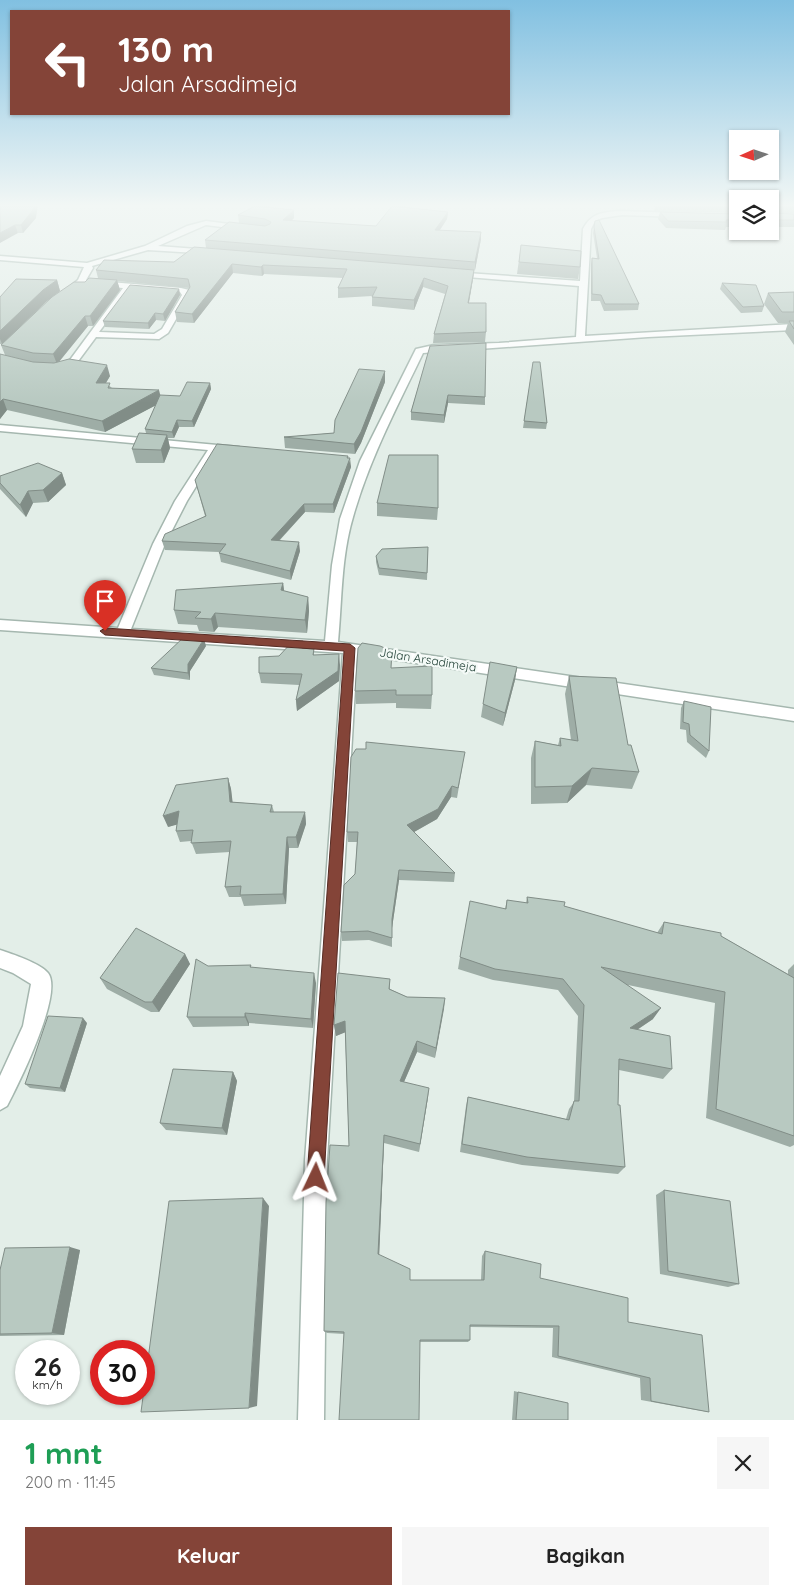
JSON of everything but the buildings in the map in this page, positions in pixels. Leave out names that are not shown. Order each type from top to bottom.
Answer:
[{"type":"street","points":[[66,293],[80,282],[88,270]]},
{"type":"street","points":[[580,339],[584,270]]},
{"type":"street","points":[[449,273],[583,284]]},
{"type":"street","points":[[80,282],[181,290],[186,292],[165,331],[156,337],[93,334]]},
{"type":"street","points":[[50,368],[70,366],[129,286]]},
{"type":"street","points":[[311,1420],[310,1380],[316,1160],[340,648],[338,565],[361,461],[419,350],[794,327]]},
{"type":"street","points":[[0,428],[244,450]]},
{"type":"street","points":[[123,632],[159,544],[181,501],[215,447]]},
{"type":"street","name":"Jalan Arsadimeja","points":[[0,625],[340,648],[794,715]]},
{"type":"street","points":[[0,959],[19,966],[41,979],[41,996],[38,1011],[0,1100]]},
{"type":"route","points":[[105,631],[350,648],[316,1178]]}]
